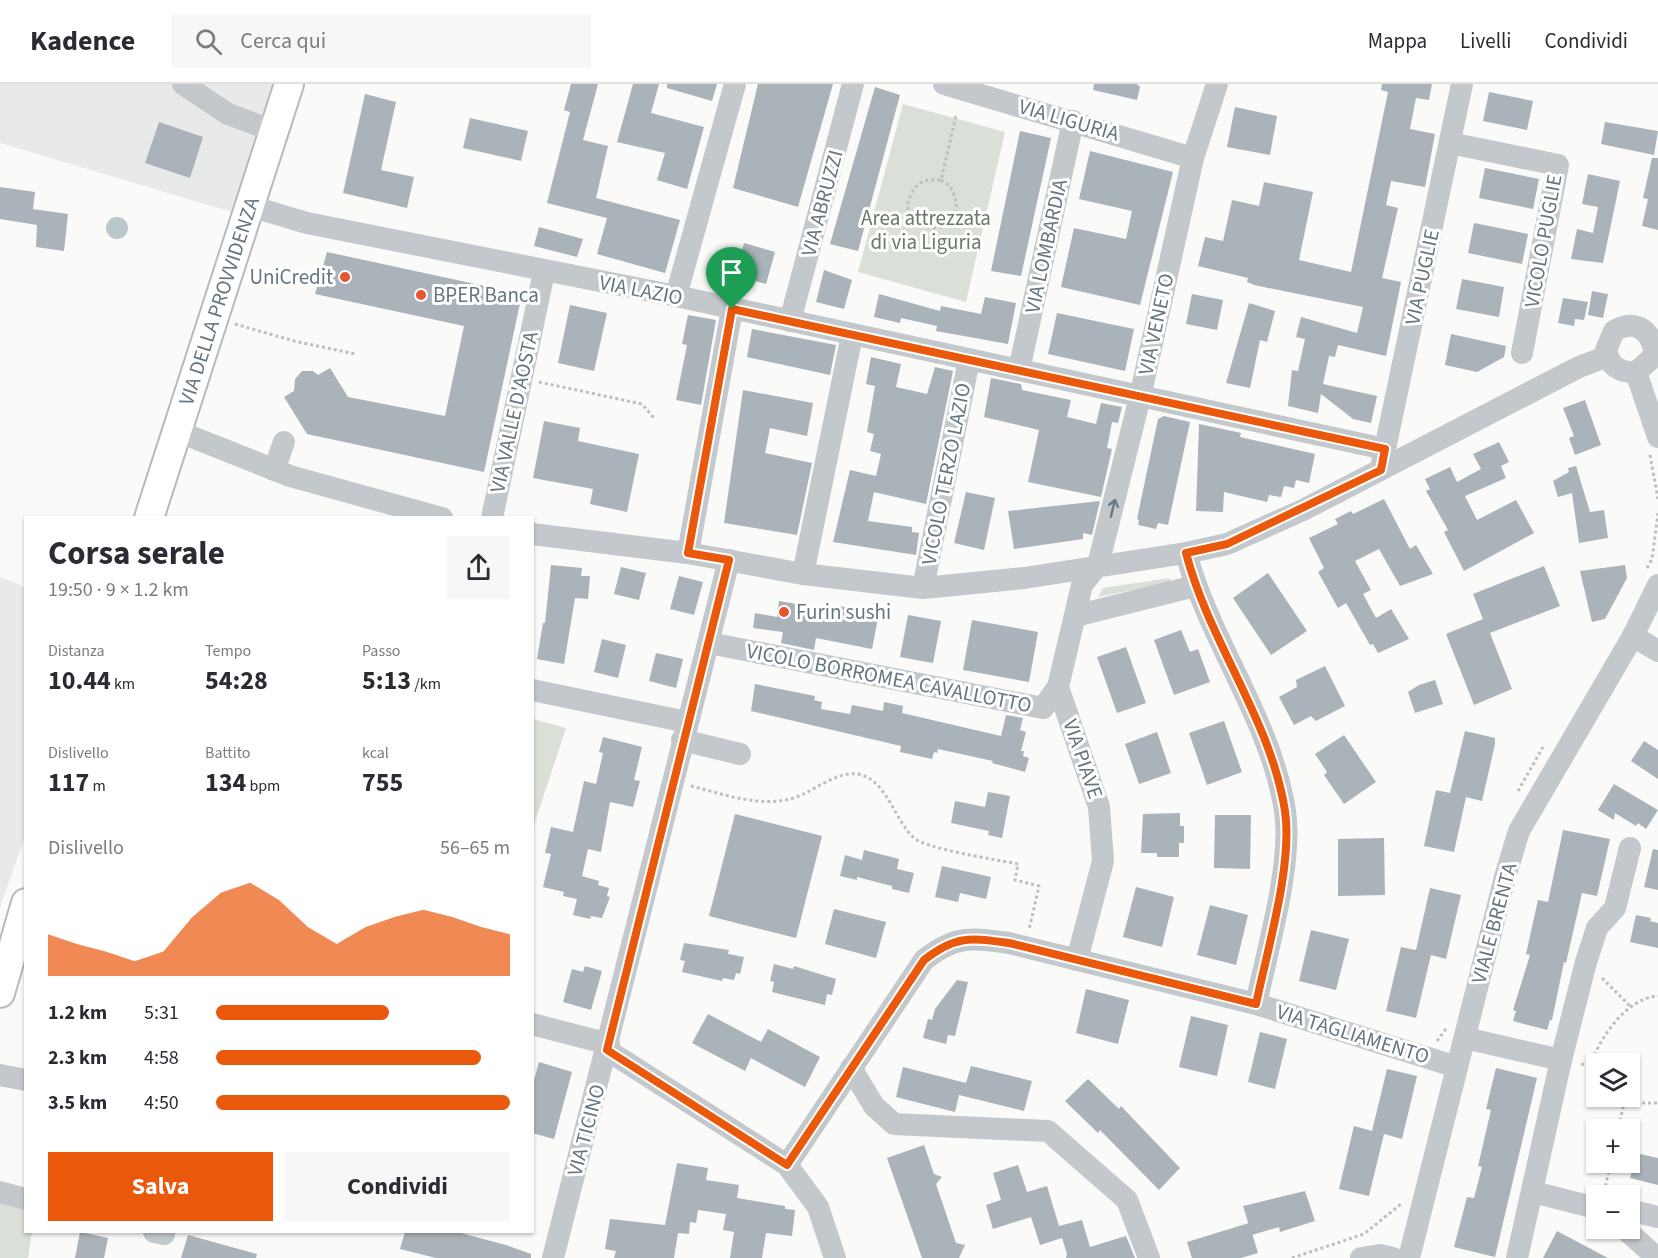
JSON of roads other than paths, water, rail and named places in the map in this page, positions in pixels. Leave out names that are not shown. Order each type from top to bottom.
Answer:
[{"type":"main road","name":"VIA DELLA PROVVIDENZA","points":[[150,516],[289,84]]},
{"type":"main road","points":[[0,993],[24,910]]},
{"type":"street","points":[[183,84],[228,114],[274,131]]},
{"type":"street","points":[[676,296],[735,84]]},
{"type":"street","name":"VIA ABRUZZI","points":[[790,321],[853,84]]},
{"type":"street","name":"VIA LIGURIA","points":[[944,84],[1193,158]]},
{"type":"street","name":"VIA VENETO","points":[[1098,565],[1140,397],[1193,158],[1217,84]]},
{"type":"street","name":"VIA PUGLIE","points":[[1383,459],[1462,84]]},
{"type":"street","name":"VIA LOMBARDIA","points":[[1018,370],[1073,121]]},
{"type":"street","name":"VICOLO PUGLIE","points":[[1450,143],[1558,165],[1522,353]]},
{"type":"street","name":"VIA LAZIO","points":[[250,206],[307,223],[544,272],[676,296],[1140,397],[1383,459]]},
{"type":"street","name":"VIA VALLE D'AOSTA","points":[[492,516],[544,272]]},
{"type":"street","points":[[688,553],[732,309]]},
{"type":"street","points":[[1634,325],[1644,330],[1656,347],[1651,360],[1636,372],[1619,370],[1608,356],[1607,342],[1614,331],[1658,317]]},
{"type":"street","points":[[803,574],[852,335]]},
{"type":"street","points":[[534,534],[688,553],[803,574],[923,588],[1024,578],[1186,553],[1227,544],[1383,459],[1579,367],[1608,356]]},
{"type":"street","name":"VICOLO TERZO LAZIO","points":[[923,588],[969,360]]},
{"type":"street","points":[[1636,372],[1653,444]]},
{"type":"street","points":[[177,431],[274,470],[435,516]]},
{"type":"street","points":[[274,470],[284,442]]},
{"type":"street","points":[[1186,553],[1194,586],[1274,763],[1286,813],[1284,870],[1256,1004]]},
{"type":"street","name":"VIA TICINO","points":[[553,1258],[729,560]]},
{"type":"street","points":[[1058,687],[1082,585],[1098,565]]},
{"type":"street","name":"VIALE BRENTA","points":[[1409,1258],[1505,877],[1519,831],[1633,636],[1651,619],[1658,585]]},
{"type":"street","points":[[1075,616],[1194,586]]},
{"type":"street","points":[[1633,636],[1658,651]]},
{"type":"street","name":"VICOLO BORROMEA CAVALLOTTO","points":[[709,643],[1043,708],[1058,687]]},
{"type":"street","name":"VIA PIAVE","points":[[1058,687],[1099,807],[1103,861],[1077,960]]},
{"type":"street","points":[[534,691],[685,731],[740,754]]},
{"type":"street","points":[[1517,1258],[1570,1062],[1597,928],[1615,908],[1630,848]]},
{"type":"street","name":"VIA TAGLIAMENTO","points":[[787,1165],[924,960],[945,944],[975,939],[1009,943],[1256,1004],[1457,1067]]},
{"type":"street","points":[[534,1025],[608,1047],[787,1165],[818,1207],[835,1258]]},
{"type":"street","points":[[1464,1038],[1570,1062]]},
{"type":"street","points":[[851,1068],[874,1106],[894,1124],[1048,1131],[1127,1200],[1149,1258]]},
{"type":"street","points":[[0,1075],[24,1080]]},
{"type":"street","points":[[0,1192],[24,1198]]},
{"type":"street","points":[[1533,1192],[1586,1199]]},
{"type":"street","points":[[1640,1213],[1658,1217]]},
{"type":"street","points":[[1636,1239],[1657,1258]]},
{"type":"street","points":[[1361,1258],[1380,1255],[1394,1258]]},
{"type":"place","name":"UniCredit","points":[[345,277]]},
{"type":"place","name":"BPER Banca","points":[[421,295]]},
{"type":"place","name":"Furin sushi","points":[[784,612]]},
{"type":"park label","name":"Area attrezzata di via Liguria","points":[[926,230]]}]
